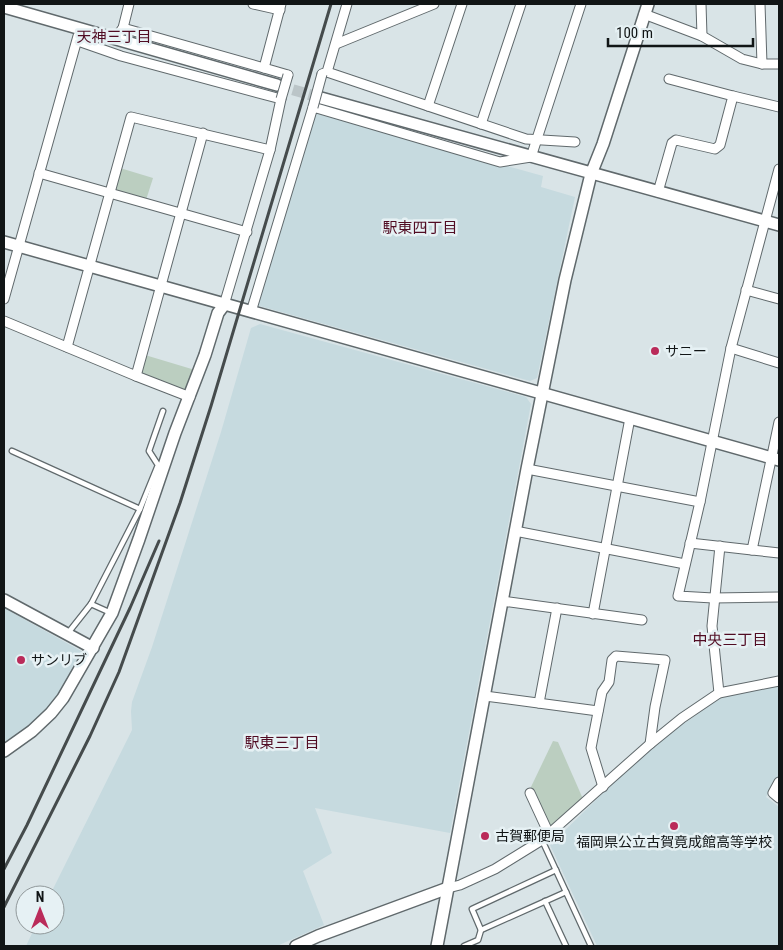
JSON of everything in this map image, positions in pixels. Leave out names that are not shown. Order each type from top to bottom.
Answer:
[{"type":"street","points":[[116,39],[123,28],[129,4]]},
{"type":"street","points":[[253,4],[280,7],[264,68]]},
{"type":"street","points":[[251,312],[313,108],[336,44],[347,4]]},
{"type":"street","points":[[407,14],[410,4]]},
{"type":"street","points":[[336,44],[434,4]]},
{"type":"street","points":[[428,106],[462,4]]},
{"type":"street","points":[[482,124],[521,4]]},
{"type":"street","points":[[531,157],[581,4]]},
{"type":"street","points":[[701,4],[702,36]]},
{"type":"street","points":[[760,4],[762,64]]},
{"type":"street","points":[[4,7],[277,84]]},
{"type":"street","points":[[437,946],[515,531],[565,280],[591,174],[603,144],[646,9],[702,36],[742,59],[762,64],[779,64]]},
{"type":"street","points":[[4,299],[78,41],[79,28]]},
{"type":"street","points":[[4,751],[32,731],[51,713],[63,698],[112,613],[175,433],[190,397],[218,313],[224,305],[270,150],[288,75],[123,28]]},
{"type":"street","points":[[78,41],[121,56],[281,99]]},
{"type":"street","points":[[325,73],[526,139],[575,142]]},
{"type":"street","points":[[669,79],[779,108]]},
{"type":"street","points":[[658,192],[672,143],[676,140],[714,148],[720,145],[734,96]]},
{"type":"street","points":[[321,98],[779,225]]},
{"type":"street","points":[[313,108],[500,162],[531,157]]},
{"type":"street","points":[[67,347],[131,117],[270,150]]},
{"type":"street","points":[[136,376],[203,133]]},
{"type":"street","points":[[39,173],[247,232]]},
{"type":"street","points":[[779,174],[731,348],[700,502],[678,596],[713,598],[779,596]]},
{"type":"street","points":[[4,242],[776,459]]},
{"type":"street","points":[[746,290],[779,299]]},
{"type":"street","points":[[4,321],[190,397]]},
{"type":"street","points":[[731,348],[779,363]]},
{"type":"street","points":[[593,614],[630,418]]},
{"type":"street","points":[[752,550],[776,459],[779,422]]},
{"type":"street","points":[[527,469],[700,502]]},
{"type":"street","points":[[515,531],[685,564]]},
{"type":"street","points":[[690,543],[779,553]]},
{"type":"street","points":[[719,693],[712,626],[713,598],[720,546]]},
{"type":"street","points":[[4,600],[92,648]]},
{"type":"street","points":[[502,602],[642,620]]},
{"type":"street","points":[[539,703],[557,608]]},
{"type":"street","points":[[603,787],[591,748],[602,692],[609,682],[612,660],[616,656],[665,660],[655,707],[650,744]]},
{"type":"street","points":[[296,946],[318,936],[460,885],[495,869],[545,837],[650,744],[682,718],[719,693],[779,681]]},
{"type":"street","points":[[485,696],[598,711]]},
{"type":"street","points":[[779,782],[773,793],[779,798]]},
{"type":"street","points":[[530,793],[545,837]]},
{"type":"lane","points":[[67,634],[91,604],[140,510],[158,465],[149,451],[163,410]]},
{"type":"lane","points":[[12,451],[140,510]]},
{"type":"lane","points":[[91,604],[112,613]]},
{"type":"lane","points":[[545,837],[556,870],[591,946]]},
{"type":"lane","points":[[464,946],[478,940],[481,930],[472,909],[556,870]]},
{"type":"lane","points":[[481,930],[566,892]]},
{"type":"lane","points":[[545,901],[566,946]]},
{"type":"shaded area","points":[[314,113],[543,176],[541,187],[575,197],[537,378],[530,381],[256,305]]},
{"type":"shaded area","points":[[260,324],[526,397],[531,404],[450,833],[315,808],[332,853],[303,871],[324,925],[277,946],[26,946],[31,935],[65,935],[65,885],[55,885],[132,730],[132,702],[152,647],[221,432],[251,328]]},
{"type":"shaded area","points":[[4,608],[81,651],[83,657],[47,713],[4,746]]},
{"type":"shaded area","name":"福岡県公立古賀竟成館高等学校","points":[[779,684],[779,777],[766,797],[779,807],[779,946],[597,946],[550,845],[650,747],[725,695]]},
{"type":"green space","points":[[120,168],[153,178],[146,200],[114,190]]},
{"type":"green space","points":[[145,355],[195,370],[188,389],[184,391],[141,373]]},
{"type":"green space","points":[[553,741],[558,742],[583,799],[549,828],[530,789]]},
{"type":"tunnel","points":[[277,85],[321,98]]},
{"type":"railway","points":[[4,907],[90,736],[119,672],[180,503],[211,406],[331,4]]},
{"type":"railway","points":[[4,869],[27,825],[130,608],[159,541]]},
{"type":"place","name":"サニー","points":[[655,351]]},
{"type":"place","name":"サンリブ","points":[[21,660]]},
{"type":"place","name":"福岡県公立古賀竟成館高等学校","points":[[674,826]]},
{"type":"place","name":"古賀郵便局","points":[[485,836]]},
{"type":"district","name":"天神三丁目","points":[[114,37]]},
{"type":"district","name":"駅東四丁目","points":[[420,228]]},
{"type":"district","name":"中央三丁目","points":[[730,640]]},
{"type":"district","name":"駅東三丁目","points":[[282,743]]}]
